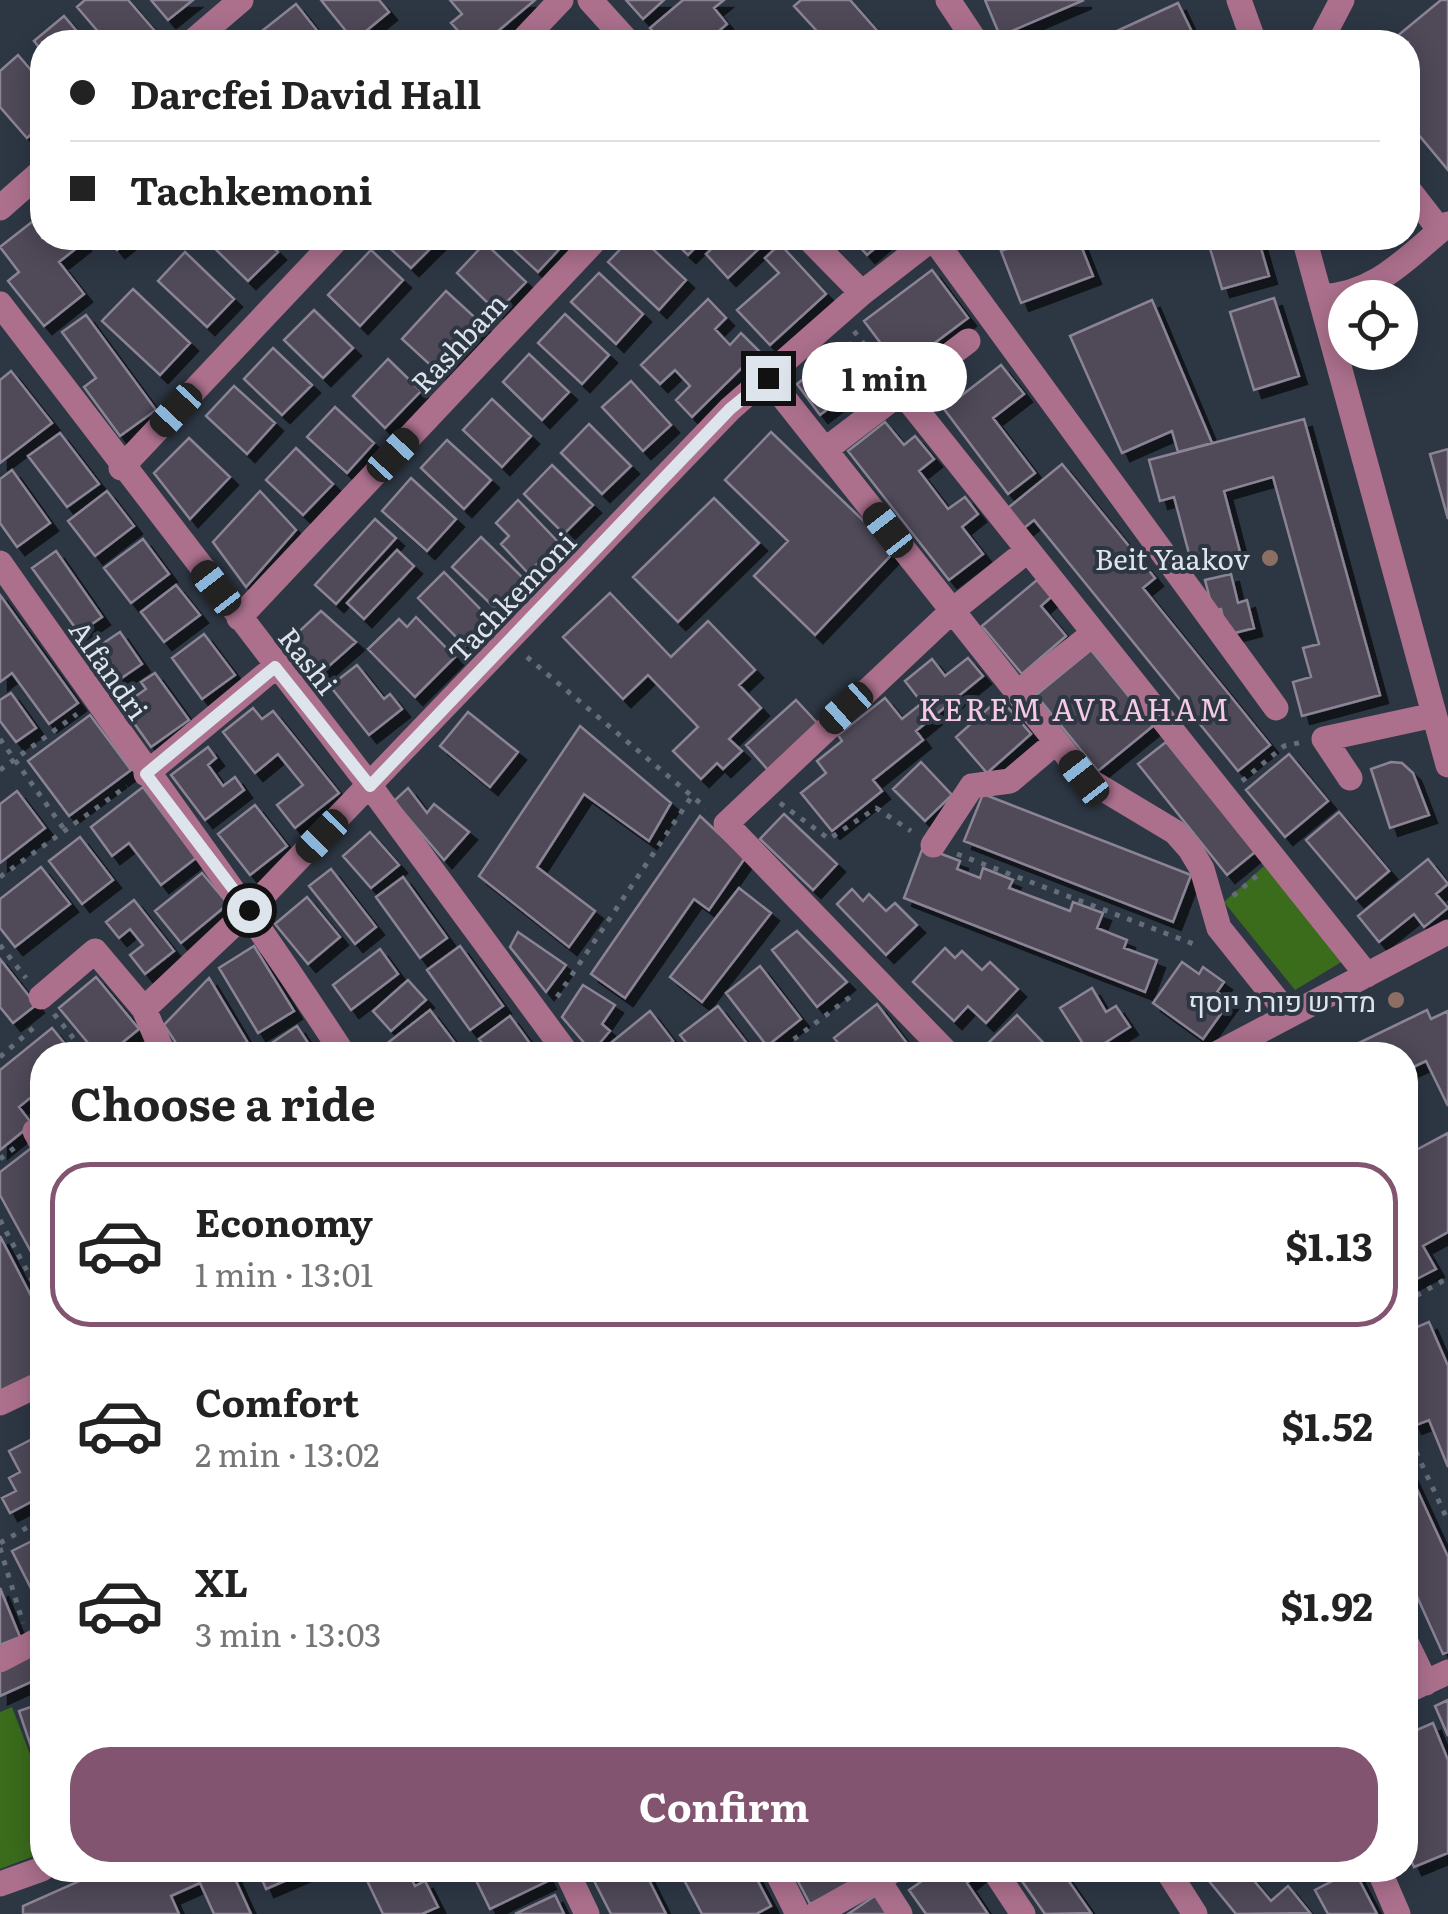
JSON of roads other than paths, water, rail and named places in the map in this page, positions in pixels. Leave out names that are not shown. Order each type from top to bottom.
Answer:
[{"type":"street","points":[[206,30],[241,0]]},
{"type":"street","points":[[532,30],[561,0]]},
{"type":"street","points":[[590,0],[617,30]]},
{"type":"street","points":[[948,0],[968,30]]},
{"type":"street","points":[[1221,0],[1236,30]]},
{"type":"street","points":[[1238,0],[1240,30]]},
{"type":"street","points":[[1326,30],[1342,0]]},
{"type":"street","points":[[0,208],[30,182]]},
{"type":"street","points":[[1420,202],[1444,227],[1420,248]]},
{"type":"street","points":[[122,468],[327,250]]},
{"type":"street","name":"Rashbam","points":[[239,618],[587,250]]},
{"type":"street","points":[[820,250],[862,294]]},
{"type":"street","name":"Tachkemoni","points":[[144,1009],[249,910],[730,409],[918,250]]},
{"type":"street","points":[[942,250],[1276,708]]},
{"type":"street","points":[[1307,250],[1448,765]]},
{"type":"street","points":[[1320,297],[1360,292],[1382,281],[1418,250]]},
{"type":"street","name":"Rashi","points":[[0,304],[122,468],[370,786],[558,1042]]},
{"type":"street","points":[[825,450],[968,341]]},
{"type":"street","points":[[768,378],[1084,778],[1175,832],[1202,869],[1212,915],[1288,1014]]},
{"type":"street","points":[[902,392],[1367,974]]},
{"type":"street","points":[[936,1042],[726,824],[952,610],[1028,550]]},
{"type":"street","name":"Alfandri","points":[[0,563],[146,774],[249,910],[335,1042]]},
{"type":"street","points":[[1017,693],[1094,632]]},
{"type":"street","points":[[146,774],[275,667]]},
{"type":"street","points":[[1350,778],[1324,738],[1434,716]]},
{"type":"street","points":[[932,845],[972,786],[1010,781],[1056,742]]},
{"type":"street","points":[[1237,1042],[1448,932]]},
{"type":"street","points":[[47,1004],[96,951],[144,1009],[158,1042]]},
{"type":"street","points":[[0,1403],[30,1389]]},
{"type":"street","points":[[0,1660],[30,1644]]},
{"type":"street","points":[[572,1882],[587,1914]]},
{"type":"street","points":[[782,1882],[798,1914]]},
{"type":"street","points":[[816,1914],[868,1882]]},
{"type":"street","points":[[885,1882],[900,1914]]},
{"type":"street","points":[[1002,1882],[1023,1914]]},
{"type":"street","points":[[1175,1882],[1195,1914]]},
{"type":"street","points":[[1383,1882],[1398,1914]]},
{"type":"place","name":"Beit Yaakov","points":[[1270,558]]},
{"type":"place","name":"מדרש פורת יוסף","points":[[1396,1000]]},
{"type":"district","name":"KEREM AVRAHAM","points":[[1075,708]]}]
